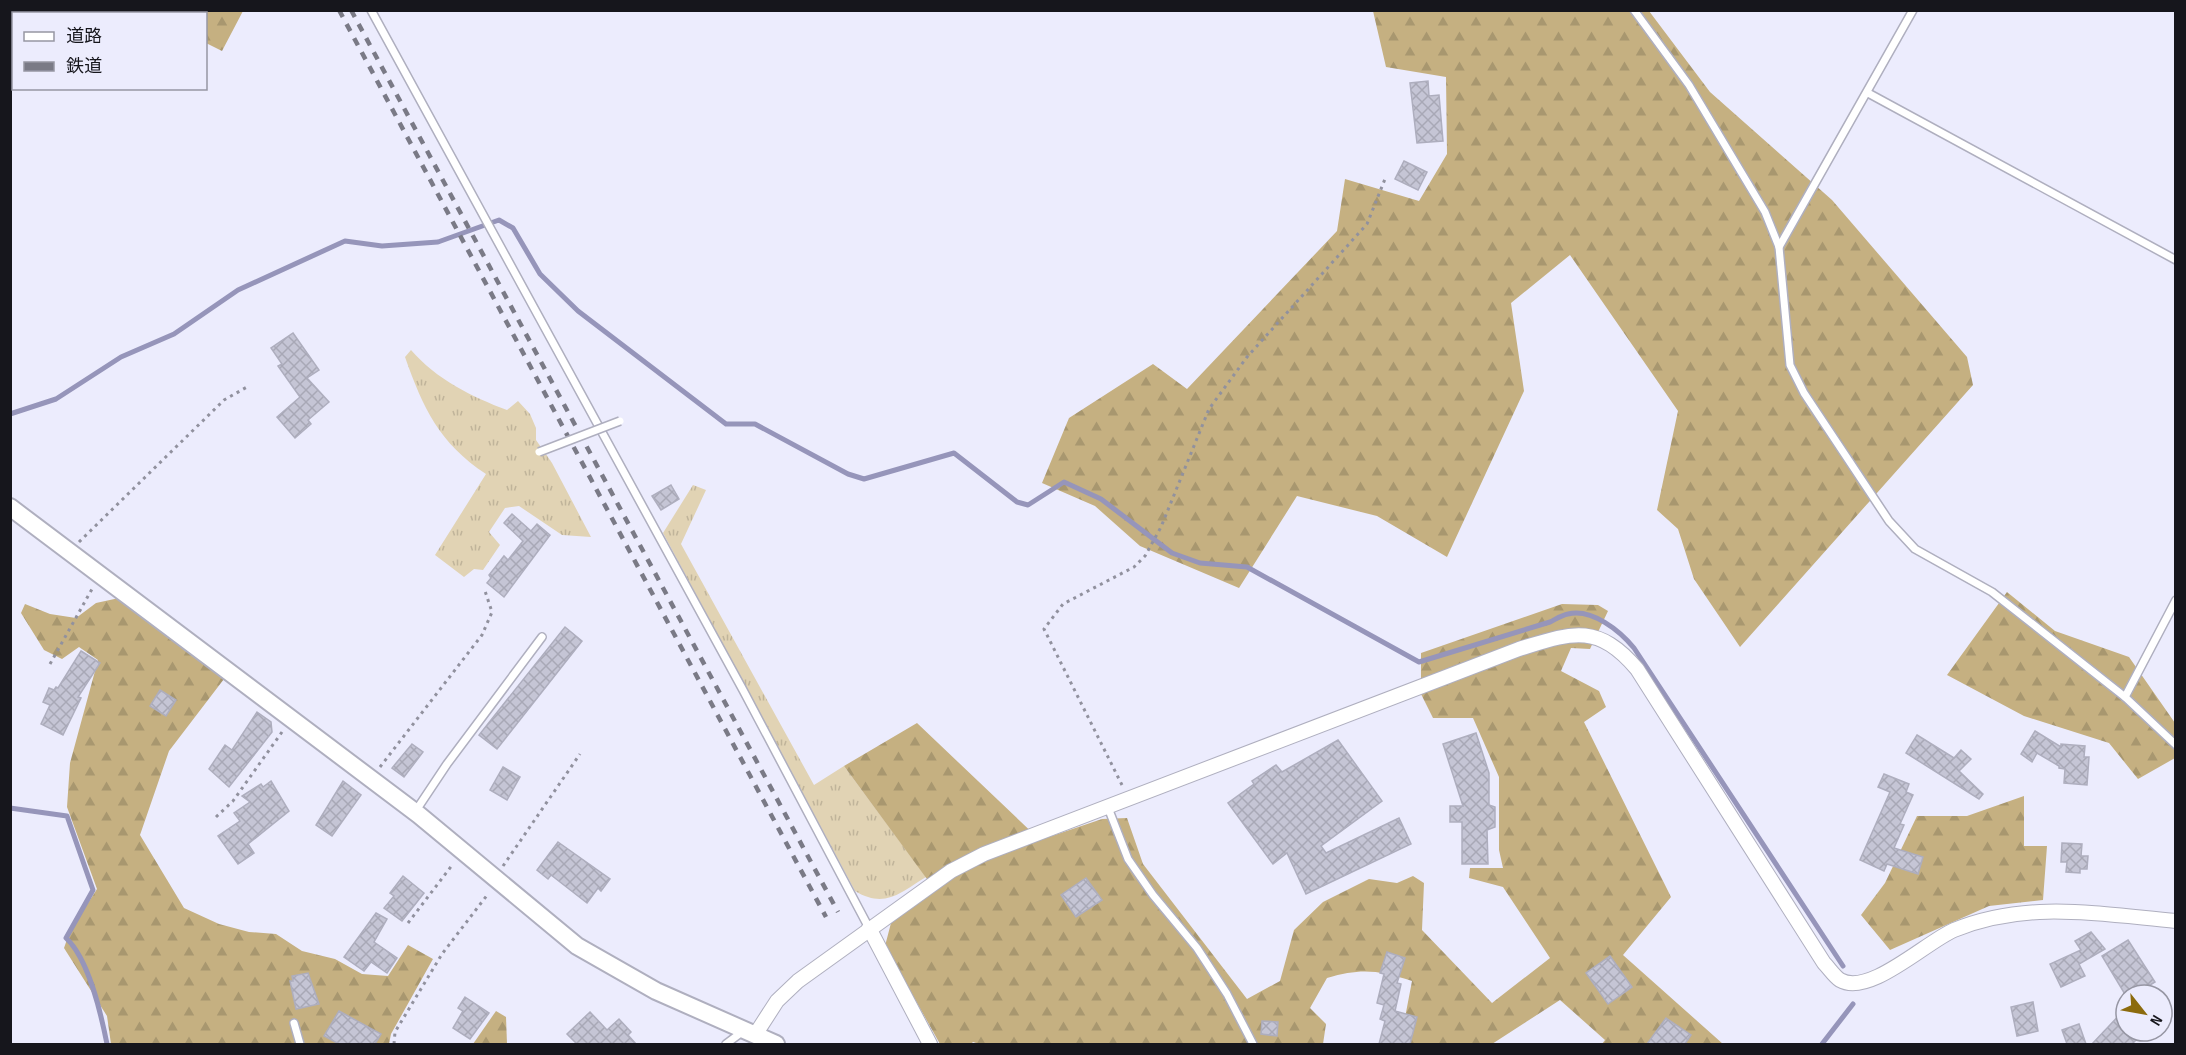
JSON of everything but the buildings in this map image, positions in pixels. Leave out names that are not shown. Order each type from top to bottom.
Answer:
[{"type":"street","points":[[10,507],[415,812],[577,946],[656,991],[776,1044]]},
{"type":"street","points":[[749,1032],[798,981],[869,928],[959,866],[984,854],[1519,649],[1579,634],[1599,638],[1620,649],[1637,669],[1824,963],[1840,980],[1858,984],[1878,977],[1951,932],[1989,917],[2033,910],[2175,921]]},
{"type":"street","points":[[869,928],[930,1044]]},
{"type":"lane","points":[[371,10],[742,690],[869,928]]},
{"type":"lane","points":[[1634,10],[1689,85],[1765,212],[1779,247],[1790,365],[1804,393],[1889,521],[1915,549],[1992,592],[2125,697],[2175,744]]},
{"type":"lane","points":[[1779,247],[1868,93],[1912,10]]},
{"type":"lane","points":[[1868,93],[2175,260]]},
{"type":"lane","points":[[539,452],[620,422]]},
{"type":"lane","points":[[2125,697],[2175,600]]},
{"type":"lane","points":[[415,812],[467,736],[542,637]]},
{"type":"lane","points":[[1107,806],[1128,859],[1153,895],[1197,948],[1227,994],[1253,1044]]},
{"type":"lane","points":[[294,1023],[300,1044]]},
{"type":"lane","points":[[726,1044],[749,1032]]},
{"type":"path","points":[[1128,798],[1044,629],[1063,604],[1134,567],[1145,556],[1161,527],[1209,409],[1247,357],[1367,224],[1385,179]]},
{"type":"path","points":[[70,551],[224,400],[247,387]]},
{"type":"path","points":[[50,664],[101,575]]},
{"type":"path","points":[[372,779],[482,635],[492,612],[484,588]]},
{"type":"path","points":[[216,817],[232,801],[292,718]]},
{"type":"path","points":[[394,1044],[395,1032],[442,954],[497,879],[580,754]]},
{"type":"path","points":[[408,923],[463,851]]},
{"type":"green space","points":[[163,10],[243,11],[222,51],[207,44],[207,12],[163,12]]},
{"type":"green space","points":[[1373,11],[1649,11],[1710,92],[1832,200],[1967,357],[1973,385],[1740,647],[1694,579],[1678,529],[1657,510],[1678,411],[1570,255],[1511,303],[1524,391],[1447,557],[1377,516],[1297,496],[1239,588],[1140,546],[1095,506],[1042,483],[1069,418],[1153,364],[1187,389],[1337,231],[1345,179],[1419,201],[1447,154],[1446,77],[1386,67]]},
{"type":"green space","points":[[411,350],[443,378],[481,399],[507,410],[518,401],[530,414],[536,428],[536,440],[552,463],[591,537],[562,535],[519,506],[505,508],[489,532],[500,545],[483,570],[474,569],[464,577],[435,555],[486,474],[456,450],[435,423],[426,408],[405,357]]},
{"type":"green space","points":[[693,485],[706,490],[681,544],[814,785],[844,766],[926,877],[892,897],[875,899],[855,891],[663,533]]},
{"type":"green space","points":[[2007,592],[2055,631],[2129,657],[2175,723],[2175,758],[2138,779],[2109,743],[2024,716],[1947,675]]},
{"type":"green space","points":[[119,598],[224,679],[169,751],[140,835],[184,908],[219,924],[249,932],[276,934],[302,951],[335,959],[362,974],[388,976],[408,945],[433,959],[391,1034],[389,1044],[111,1044],[107,1016],[64,948],[70,931],[97,889],[67,807],[70,763],[98,660],[79,647],[62,659],[44,650],[21,613],[25,604],[50,614],[76,618],[96,603]]},
{"type":"green space","points":[[1562,604],[1598,605],[1608,611],[1590,649],[1571,648],[1561,671],[1599,691],[1606,707],[1584,722],[1671,897],[1623,955],[1723,1044],[1602,1044],[1605,1040],[1560,1000],[1492,1044],[1400,1044],[1412,981],[1389,974],[1360,972],[1327,978],[1310,1008],[1326,1024],[1323,1044],[979,1044],[973,1042],[971,1044],[940,1044],[885,946],[891,923],[935,890],[844,766],[917,723],[1040,840],[1102,819],[1127,818],[1143,864],[1247,999],[1280,981],[1294,930],[1323,902],[1369,879],[1397,883],[1413,876],[1424,883],[1422,930],[1492,1003],[1550,958],[1503,887],[1469,878],[1470,868],[1503,868],[1499,850],[1499,777],[1473,718],[1433,718],[1421,694],[1421,653]]},
{"type":"green space","points":[[2024,796],[2024,846],[2047,846],[2043,900],[1989,906],[1890,950],[1861,915],[1885,883],[1917,816],[1967,816]]},
{"type":"green space","points":[[496,1011],[506,1017],[507,1044],[473,1044]]},
{"type":"waterway","points":[[10,414],[56,399],[121,357],[174,334],[238,290],[345,241],[382,246],[438,242],[499,220],[513,228],[540,274],[578,311],[726,424],[755,424],[848,474],[864,479],[954,453],[1017,502],[1028,505],[1064,482],[1101,499],[1172,553],[1200,563],[1247,567],[1419,662],[1550,622],[1568,614],[1586,614],[1605,622],[1634,648],[1843,966]]},
{"type":"waterway","points":[[10,808],[67,816],[93,890],[66,938],[74,947],[87,973],[107,1044]]},
{"type":"waterway","points":[[1822,1044],[1853,1004]]},
{"type":"railway","points":[[339,10],[826,917]]},
{"type":"railway","points":[[351,10],[838,912]]}]
